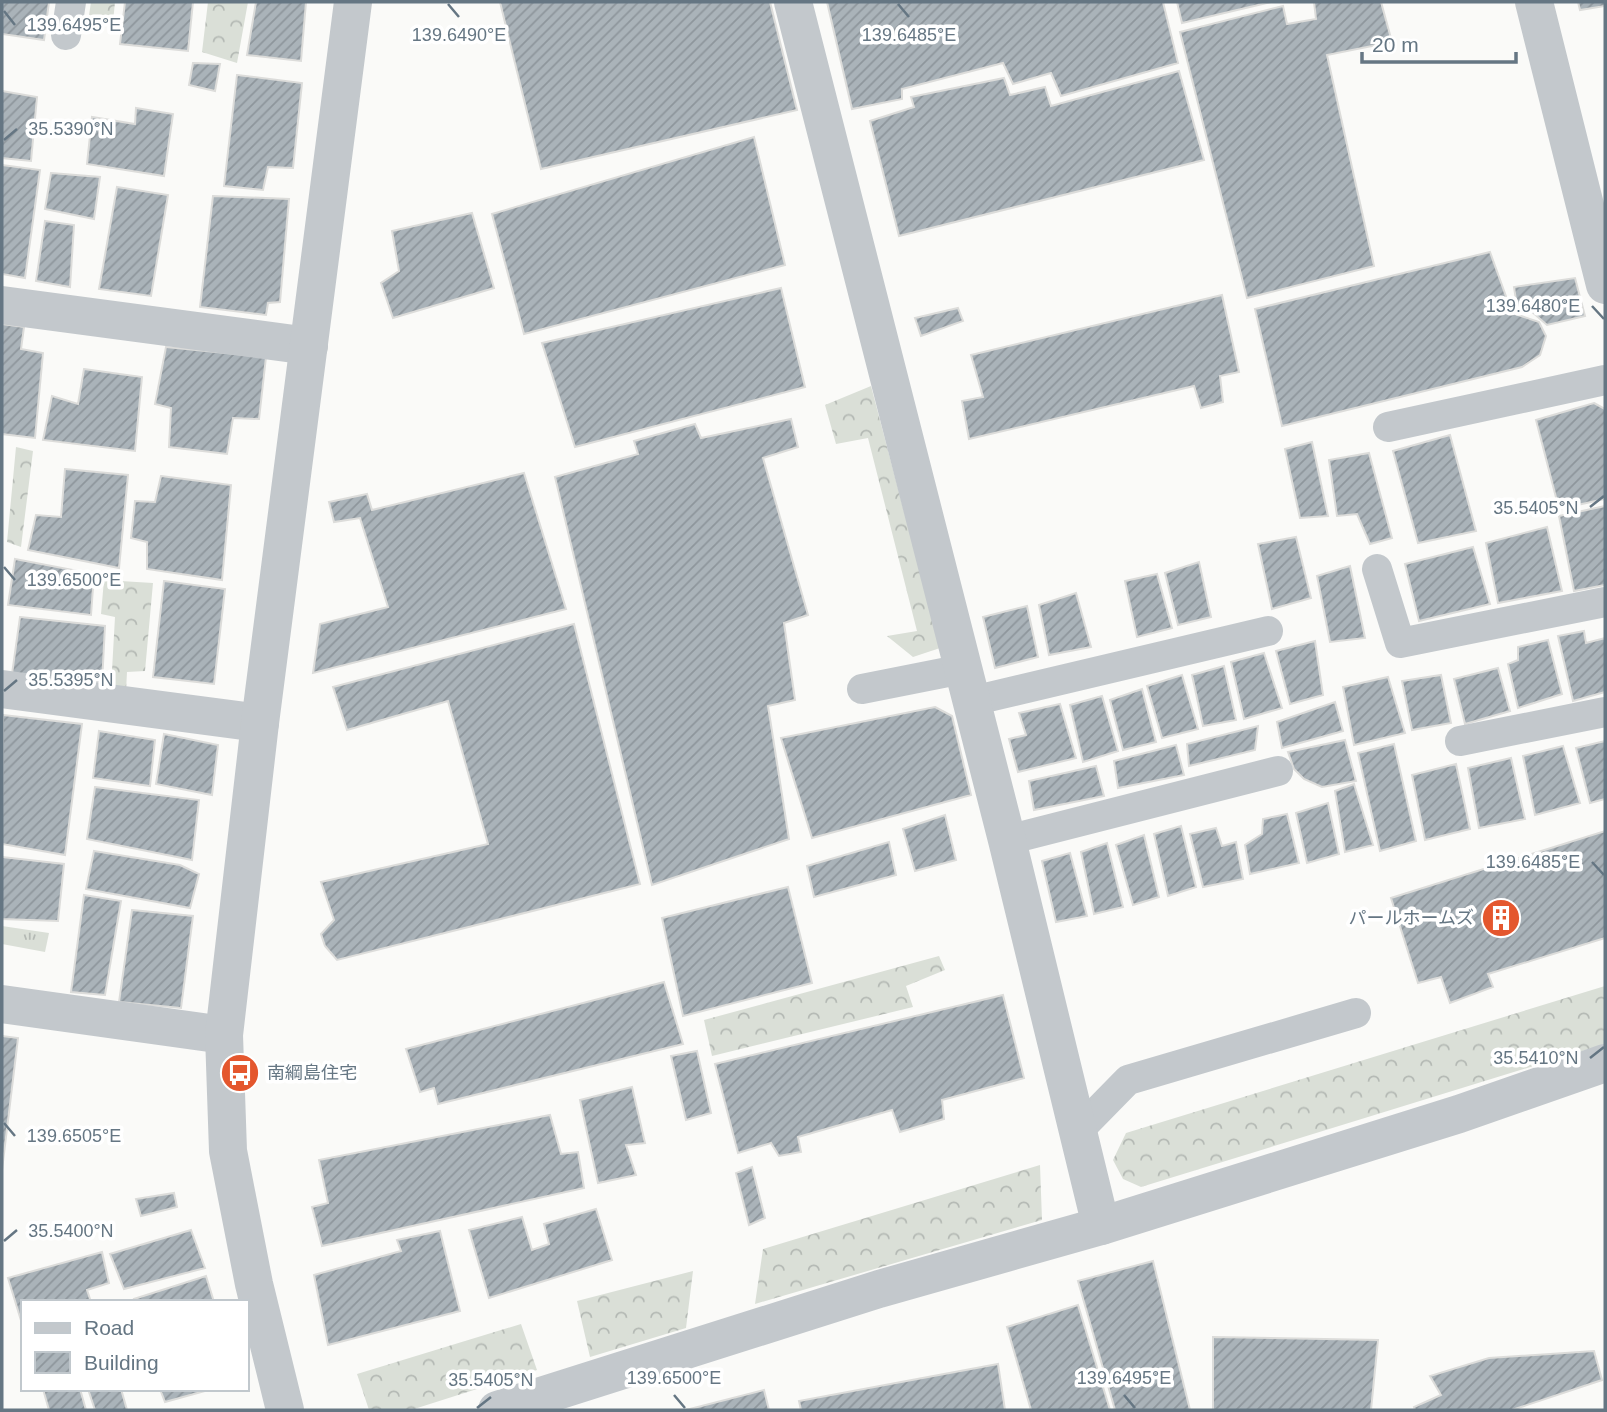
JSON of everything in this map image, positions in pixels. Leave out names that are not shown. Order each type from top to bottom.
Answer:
[{"type":"street","points":[[285,1410],[254,1284],[228,1151],[224,1035],[260,723],[353,2]]},
{"type":"street","points":[[793,2],[1007,840],[1101,1226]]},
{"type":"street","points":[[1534,2],[1605,285]]},
{"type":"street","points":[[2,304],[309,346]]},
{"type":"street","points":[[2,689],[260,723]]},
{"type":"street","points":[[2,1004],[224,1035]]},
{"type":"street","points":[[497,1410],[878,1289],[1101,1226],[1459,1114],[1605,1063]]},
{"type":"lane","points":[[66,35],[71,2]]},
{"type":"lane","points":[[1388,427],[1605,380]]},
{"type":"lane","points":[[1377,569],[1400,643],[1605,603]]},
{"type":"lane","points":[[862,689],[967,685],[1268,631]]},
{"type":"lane","points":[[1460,741],[1605,712]]},
{"type":"lane","points":[[1007,840],[1278,771]]},
{"type":"lane","points":[[1077,1130],[1128,1080],[1356,1013]]},
{"type":"green space","points":[[91,2],[115,2],[113,22],[88,22]]},
{"type":"green space","points":[[208,2],[248,2],[237,63],[202,52]]},
{"type":"green space","points":[[871,386],[940,648],[913,657],[887,636],[917,631],[868,438],[836,444],[825,405]]},
{"type":"green space","points":[[16,447],[33,451],[21,547],[7,542]]},
{"type":"green space","points":[[104,580],[153,583],[145,671],[127,672],[126,691],[111,688],[115,617],[101,614]]},
{"type":"green space","points":[[2,926],[49,933],[45,952],[2,944]]},
{"type":"green space","points":[[939,956],[945,970],[906,986],[913,1007],[712,1056],[704,1020]]},
{"type":"green space","points":[[1605,986],[1605,1044],[1141,1187],[1123,1179],[1113,1160],[1126,1133]]},
{"type":"green space","points":[[1040,1165],[1042,1220],[755,1304],[763,1249]]},
{"type":"green space","points":[[693,1271],[686,1328],[590,1357],[577,1301]]},
{"type":"green space","points":[[521,1324],[537,1370],[411,1410],[369,1410],[357,1374]]},
{"type":"building","points":[[2,2],[49,2],[44,40],[2,34]]},
{"type":"building","points":[[125,2],[193,2],[188,51],[120,44]]},
{"type":"building","points":[[256,2],[306,2],[301,61],[247,55]]},
{"type":"building","points":[[500,2],[770,2],[797,110],[541,169]]},
{"type":"building","points":[[827,2],[1163,2],[1178,63],[1061,96],[1051,73],[1013,84],[1003,63],[902,89],[902,99],[852,109]]},
{"type":"building","points":[[1177,2],[1271,2],[1182,23]]},
{"type":"building","points":[[1314,2],[1381,2],[1392,42],[1327,55],[1374,266],[1247,298],[1180,32],[1283,6],[1287,24],[1316,19]]},
{"type":"building","points":[[1578,2],[1605,2],[1605,6],[1580,10]]},
{"type":"building","points":[[193,63],[220,64],[215,91],[189,85]]},
{"type":"building","points":[[1179,71],[1204,160],[899,236],[870,121],[914,107],[911,97],[1004,78],[1010,95],[1045,87],[1051,106]]},
{"type":"building","points":[[237,75],[302,83],[293,168],[268,167],[263,190],[224,186]]},
{"type":"building","points":[[2,91],[37,97],[31,161],[2,158]]},
{"type":"building","points":[[136,108],[173,114],[164,176],[87,164],[92,117],[135,124]]},
{"type":"building","points":[[754,137],[785,265],[524,334],[492,214]]},
{"type":"building","points":[[2,165],[40,170],[25,278],[2,274]]},
{"type":"building","points":[[51,173],[100,177],[94,219],[45,209]]},
{"type":"building","points":[[117,187],[168,195],[151,296],[99,289]]},
{"type":"building","points":[[213,196],[289,199],[280,302],[268,303],[266,315],[200,307]]},
{"type":"building","points":[[472,213],[494,288],[393,318],[381,283],[399,271],[392,231]]},
{"type":"building","points":[[45,221],[74,225],[70,287],[36,281]]},
{"type":"building","points":[[1490,252],[1512,313],[1539,322],[1546,336],[1540,355],[1522,367],[1282,426],[1255,309]]},
{"type":"building","points":[[1575,278],[1585,316],[1547,325],[1531,311],[1517,307],[1514,287]]},
{"type":"building","points":[[781,288],[805,387],[575,447],[542,343]]},
{"type":"building","points":[[1222,295],[1239,372],[1220,376],[1223,402],[1201,408],[1194,386],[969,439],[962,401],[983,397],[971,355]]},
{"type":"building","points":[[958,308],[963,321],[921,336],[915,318]]},
{"type":"building","points":[[2,324],[24,327],[21,349],[43,353],[35,438],[2,434]]},
{"type":"building","points":[[166,347],[266,357],[259,419],[233,418],[227,454],[169,447],[171,408],[155,404]]},
{"type":"building","points":[[84,369],[142,377],[135,451],[43,440],[52,396],[78,404]]},
{"type":"building","points":[[1594,403],[1605,409],[1605,499],[1559,509],[1536,420]]},
{"type":"building","points":[[791,419],[798,447],[763,458],[808,615],[784,623],[795,700],[768,706],[789,839],[652,885],[555,477],[638,454],[634,441],[695,424],[701,438]]},
{"type":"building","points":[[1450,435],[1476,531],[1418,543],[1393,451]]},
{"type":"building","points":[[1312,442],[1328,516],[1300,518],[1285,449]]},
{"type":"building","points":[[1369,453],[1392,538],[1370,544],[1357,514],[1337,516],[1329,460]]},
{"type":"building","points":[[65,469],[128,475],[119,568],[28,550],[36,515],[61,517]]},
{"type":"building","points":[[524,473],[566,609],[313,673],[320,624],[388,607],[360,518],[334,522],[329,502],[367,494],[372,510]]},
{"type":"building","points":[[161,476],[231,485],[222,580],[147,569],[147,542],[131,538],[135,501],[155,502]]},
{"type":"building","points":[[1605,506],[1605,585],[1574,591],[1559,516]]},
{"type":"building","points":[[1547,527],[1562,591],[1498,603],[1486,543]]},
{"type":"building","points":[[1296,537],[1311,598],[1272,609],[1258,544]]},
{"type":"building","points":[[1473,547],[1490,604],[1419,621],[1405,564]]},
{"type":"building","points":[[15,559],[94,574],[91,615],[8,605]]},
{"type":"building","points":[[1199,562],[1211,617],[1178,625],[1165,573]]},
{"type":"building","points":[[1350,566],[1365,638],[1330,642],[1317,576]]},
{"type":"building","points":[[1157,574],[1172,628],[1137,637],[1125,581]]},
{"type":"building","points":[[164,581],[225,589],[214,684],[153,677]]},
{"type":"building","points":[[1076,593],[1091,647],[1049,655],[1039,605]]},
{"type":"building","points":[[1027,606],[1038,657],[995,668],[983,617]]},
{"type":"building","points":[[20,617],[105,626],[102,683],[12,674]]},
{"type":"building","points":[[574,624],[640,884],[337,960],[325,946],[321,934],[334,920],[321,882],[488,844],[448,701],[347,730],[333,687]]},
{"type":"building","points":[[1584,631],[1586,643],[1605,638],[1605,692],[1573,701],[1558,636]]},
{"type":"building","points":[[1548,640],[1562,694],[1518,708],[1508,664],[1518,660],[1518,647]]},
{"type":"building","points":[[1315,641],[1323,695],[1290,704],[1276,651]]},
{"type":"building","points":[[1264,653],[1282,708],[1244,719],[1231,662]]},
{"type":"building","points":[[1224,666],[1236,720],[1203,726],[1192,675]]},
{"type":"building","points":[[1498,668],[1510,711],[1465,724],[1454,679]]},
{"type":"building","points":[[1182,675],[1198,729],[1162,738],[1147,686]]},
{"type":"building","points":[[1441,675],[1451,723],[1412,730],[1402,681]]},
{"type":"building","points":[[1388,677],[1405,733],[1354,745],[1343,687]]},
{"type":"building","points":[[1142,689],[1156,742],[1123,750],[1110,700]]},
{"type":"building","points":[[1102,696],[1118,751],[1083,762],[1070,705]]},
{"type":"building","points":[[1335,702],[1343,731],[1282,748],[1277,722]]},
{"type":"building","points":[[1060,704],[1076,758],[1018,772],[1009,739],[1026,735],[1019,713]]},
{"type":"building","points":[[935,707],[952,716],[971,795],[812,838],[781,738]]},
{"type":"building","points":[[3,715],[82,724],[65,855],[2,844]]},
{"type":"building","points":[[1258,726],[1255,750],[1189,766],[1187,744]]},
{"type":"building","points":[[99,731],[155,740],[150,786],[93,778]]},
{"type":"building","points":[[164,734],[218,745],[212,795],[156,784]]},
{"type":"building","points":[[1345,740],[1356,781],[1322,787],[1304,779],[1294,769],[1288,752]]},
{"type":"building","points":[[1605,741],[1605,799],[1590,803],[1576,748]]},
{"type":"building","points":[[1394,744],[1416,841],[1380,851],[1358,753]]},
{"type":"building","points":[[1176,745],[1184,775],[1118,788],[1114,761]]},
{"type":"building","points":[[1563,746],[1580,803],[1535,815],[1523,756]]},
{"type":"building","points":[[1511,758],[1525,819],[1479,828],[1468,768]]},
{"type":"building","points":[[1456,764],[1470,829],[1425,840],[1412,775]]},
{"type":"building","points":[[1096,766],[1104,796],[1034,810],[1029,781]]},
{"type":"building","points":[[1354,784],[1373,845],[1345,852],[1335,791]]},
{"type":"building","points":[[95,787],[199,800],[192,860],[87,839]]},
{"type":"building","points":[[1328,803],[1339,854],[1307,863],[1296,813]]},
{"type":"building","points":[[1287,814],[1299,863],[1250,874],[1245,845],[1262,834],[1263,819]]},
{"type":"building","points":[[945,815],[956,860],[915,871],[903,829]]},
{"type":"building","points":[[1181,826],[1196,887],[1168,896],[1154,834]]},
{"type":"building","points":[[1216,828],[1222,846],[1236,842],[1243,879],[1203,887],[1190,834]]},
{"type":"building","name":"パールホームズ","points":[[1605,831],[1605,938],[1488,974],[1493,987],[1450,1003],[1441,977],[1418,983],[1391,898]]},
{"type":"building","points":[[1144,835],[1159,897],[1133,905],[1116,845]]},
{"type":"building","points":[[889,842],[896,875],[814,897],[807,866]]},
{"type":"building","points":[[1107,843],[1123,907],[1094,914],[1081,852]]},
{"type":"building","points":[[94,851],[180,865],[199,874],[190,908],[86,889]]},
{"type":"building","points":[[1070,853],[1087,916],[1056,922],[1042,861]]},
{"type":"building","points":[[2,857],[64,864],[58,921],[2,919]]},
{"type":"building","points":[[788,887],[812,983],[683,1016],[662,918]]},
{"type":"building","points":[[84,895],[121,901],[105,995],[71,992]]},
{"type":"building","points":[[132,910],[193,916],[181,1008],[119,1002]]},
{"type":"building","points":[[664,982],[683,1044],[438,1104],[434,1088],[420,1092],[406,1049]]},
{"type":"building","points":[[1003,995],[1024,1078],[942,1100],[944,1119],[900,1132],[892,1110],[798,1137],[801,1152],[779,1156],[771,1143],[738,1153],[715,1064]]},
{"type":"building","points":[[2,1036],[18,1038],[2,1170]]},
{"type":"building","points":[[697,1051],[711,1113],[686,1120],[671,1056]]},
{"type":"building","points":[[632,1087],[645,1143],[626,1145],[636,1175],[598,1183],[580,1100]]},
{"type":"building","points":[[550,1115],[561,1154],[578,1152],[584,1188],[322,1246],[312,1207],[328,1203],[319,1160]]},
{"type":"building","points":[[752,1167],[765,1218],[749,1225],[736,1173]]},
{"type":"building","points":[[174,1193],[177,1207],[141,1216],[136,1199]]},
{"type":"building","points":[[596,1209],[612,1260],[489,1298],[469,1230],[522,1217],[532,1250],[549,1244],[544,1224]]},
{"type":"building","points":[[191,1230],[205,1268],[124,1289],[110,1254]]},
{"type":"building","points":[[440,1231],[460,1311],[328,1345],[314,1275],[401,1251],[397,1240]]},
{"type":"building","points":[[102,1252],[109,1283],[87,1290],[90,1300],[21,1300],[21,1320],[8,1278]]},
{"type":"building","points":[[1153,1261],[1190,1410],[1115,1410],[1078,1281]]},
{"type":"building","points":[[206,1276],[213,1300],[134,1300]]},
{"type":"building","points":[[1078,1305],[1110,1410],[1031,1410],[1007,1327]]},
{"type":"building","points":[[1213,1337],[1378,1340],[1371,1410],[1213,1410]]},
{"type":"building","points":[[1594,1351],[1602,1380],[1512,1410],[1415,1410],[1414,1407],[1441,1395],[1430,1376],[1489,1358]]},
{"type":"building","points":[[998,1364],[1005,1410],[801,1410],[799,1401]]},
{"type":"building","points":[[764,1390],[769,1410],[686,1410]]},
{"type":"building","points":[[44,1391],[81,1391],[86,1410],[49,1410]]},
{"type":"building","points":[[89,1391],[122,1391],[127,1410],[95,1410]]},
{"type":"building","points":[[161,1391],[205,1391],[165,1402]]},
{"type":"place","name":"パールホームズ","points":[[1501,918]]},
{"type":"place","name":"南綱島住宅","points":[[240,1073]]}]
